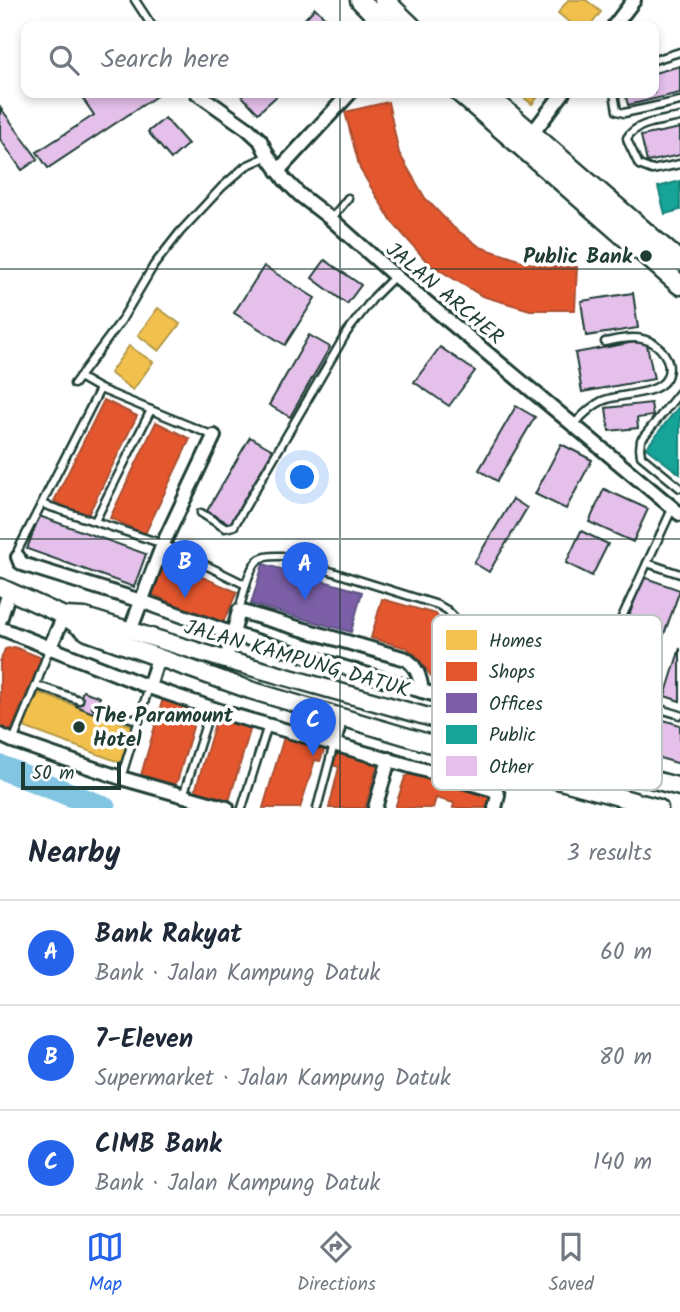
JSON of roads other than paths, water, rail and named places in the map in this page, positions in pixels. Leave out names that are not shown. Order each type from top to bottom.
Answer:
[{"type":"main road","points":[[360,0],[381,21]]},
{"type":"main road","points":[[384,0],[406,21]]},
{"type":"main road","points":[[466,98],[680,285]]},
{"type":"main road","points":[[490,98],[680,262]]},
{"type":"street","points":[[618,21],[634,0]]},
{"type":"street","name":"JALAN ARCHER","points":[[204,98],[248,129],[260,141],[278,171],[300,195],[676,511]]},
{"type":"street","points":[[278,171],[345,98]]},
{"type":"street","points":[[531,135],[559,98]]},
{"type":"street","points":[[130,631],[163,544],[215,436]]},
{"type":"street","points":[[18,557],[25,565],[141,601],[233,634],[432,694]]},
{"type":"street","points":[[0,620],[4,589]]},
{"type":"street","name":"JALAN KAMPUNG DATUK","points":[[4,589],[64,616],[87,632],[158,658],[250,690],[432,744]]},
{"type":"street","points":[[220,680],[239,611],[406,659],[417,670],[422,691]]},
{"type":"street","points":[[49,649],[64,616]]},
{"type":"street","name":"JALAN KAMPUNG DATUK","points":[[64,616],[85,617],[432,718]]},
{"type":"street","points":[[0,628],[149,687],[211,708],[432,772]]},
{"type":"street","points":[[149,687],[158,658]]},
{"type":"street","points":[[334,744],[341,716]]},
{"type":"street","points":[[0,735],[121,778],[227,808]]},
{"type":"street","points":[[375,808],[389,759]]},
{"type":"street","name":"JALAN KAMPUNG DATUK","points":[[662,782],[680,787]]},
{"type":"street","points":[[494,790],[498,794],[495,808]]},
{"type":"street","name":"JALAN KAMPUNG DATUK","points":[[593,790],[659,808]]},
{"type":"lane","points":[[135,0],[149,21]]},
{"type":"lane","points":[[659,58],[680,52]]},
{"type":"lane","points":[[615,98],[617,111],[624,113],[680,101]]},
{"type":"lane","points":[[680,117],[647,124],[633,130],[627,138],[639,165],[645,168],[652,170],[680,164]]},
{"type":"lane","points":[[215,436],[76,380],[121,321],[154,265],[180,232],[222,187],[246,166],[268,156]]},
{"type":"lane","points":[[331,219],[348,198]]},
{"type":"lane","points":[[201,513],[225,528],[234,526],[347,332],[394,276]]},
{"type":"lane","points":[[573,425],[600,402],[652,390],[665,381],[669,366],[667,357],[652,342],[643,339],[605,342]]},
{"type":"lane","points":[[18,557],[18,550],[100,389]]},
{"type":"lane","points":[[680,392],[641,440],[640,448],[641,456],[680,488]]},
{"type":"lane","points":[[95,521],[151,410]]},
{"type":"lane","points":[[42,504],[163,544],[246,585]]},
{"type":"lane","points":[[623,615],[647,563],[676,511]]},
{"type":"lane","points":[[239,611],[246,585],[258,560],[273,555],[438,605],[452,615]]},
{"type":"lane","points":[[647,563],[680,574]]},
{"type":"lane","points":[[13,741],[49,649]]},
{"type":"lane","points":[[36,685],[79,700]]},
{"type":"lane","points":[[121,778],[149,687]]},
{"type":"lane","points":[[96,706],[139,720]]},
{"type":"lane","points":[[183,796],[211,708]]},
{"type":"lane","points":[[662,710],[680,715]]},
{"type":"lane","points":[[242,808],[268,725]]},
{"type":"lane","points":[[317,808],[334,744]]},
{"type":"waterway","points":[[0,767],[104,808]]},
{"type":"place","name":"Public Bank","points":[[646,256]]},
{"type":"place","name":"7-Eleven","points":[[185,598]]},
{"type":"place","name":"Bank Rakyat","points":[[305,600]]},
{"type":"place","name":"The Paramount Hotel","points":[[79,727]]},
{"type":"place","name":"CIMB Bank","points":[[313,756]]}]
